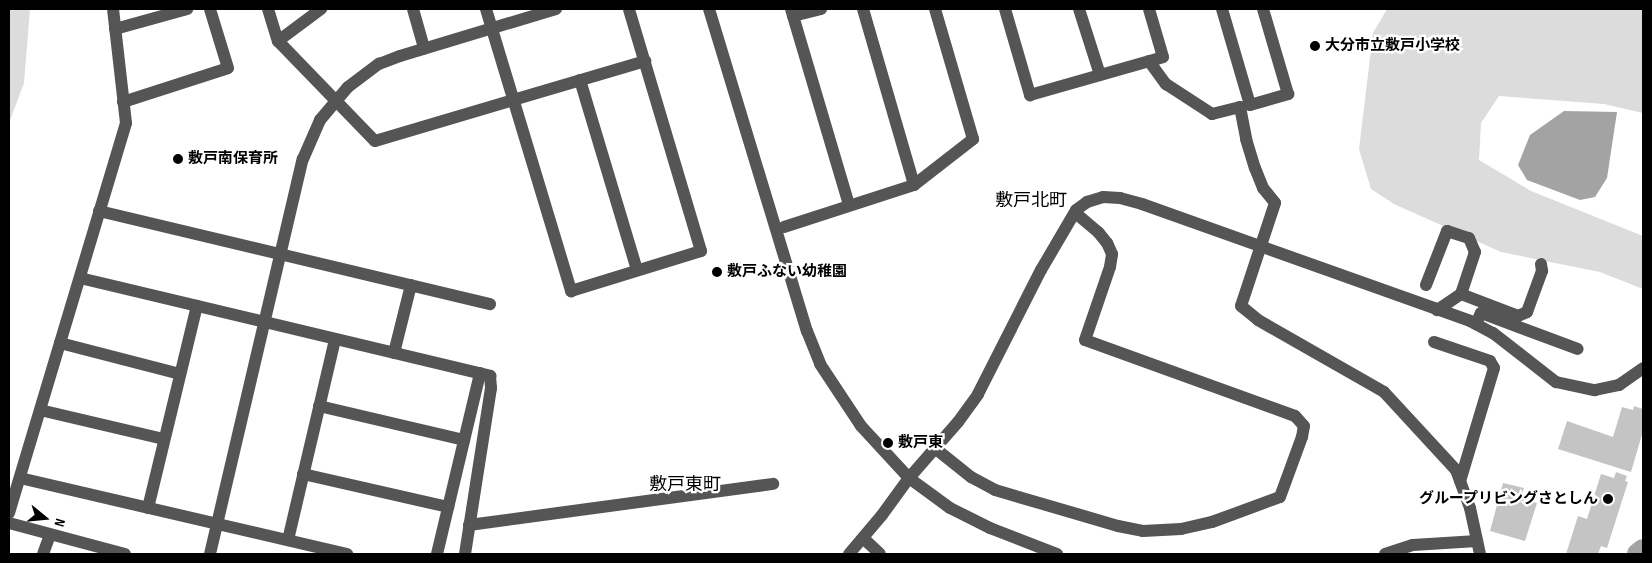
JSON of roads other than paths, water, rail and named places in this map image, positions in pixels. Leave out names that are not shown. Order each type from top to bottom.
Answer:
[{"type":"street","points":[[9,513],[126,123],[112,9]]},
{"type":"street","points":[[115,28],[188,9]]},
{"type":"street","points":[[123,102],[228,68],[210,9]]},
{"type":"street","points":[[268,9],[278,41],[376,141],[644,61]]},
{"type":"street","points":[[278,41],[321,9]]},
{"type":"street","points":[[413,9],[424,48]]},
{"type":"street","points":[[486,9],[570,291],[701,251],[629,9]]},
{"type":"street","points":[[210,554],[280,254],[308,146],[320,120],[336,100],[361,76],[379,64],[424,48],[556,9]]},
{"type":"street","points":[[709,9],[804,322],[820,364],[861,426],[909,478],[950,508],[990,528],[1056,554]]},
{"type":"street","points":[[821,9],[792,12],[849,205]]},
{"type":"street","points":[[863,9],[914,185]]},
{"type":"street","points":[[784,227],[914,185],[973,139],[934,9]]},
{"type":"street","points":[[1005,9],[1030,95],[1164,57],[1149,9]]},
{"type":"street","points":[[1079,9],[1100,75]]},
{"type":"street","points":[[1222,9],[1250,105],[1288,94],[1263,9]]},
{"type":"street","points":[[1149,61],[1166,84],[1212,114],[1240,107],[1246,138],[1263,188],[1275,203],[1262,246],[1240,306],[1258,320],[1384,392],[1456,470],[1470,508],[1479,549],[1413,545],[1385,554]]},
{"type":"street","points":[[580,80],[637,270]]},
{"type":"street","points":[[848,554],[863,538],[909,478],[936,449],[978,394],[1041,270],[1075,212],[1087,202],[1103,197],[1120,198],[1262,246],[1476,324],[1493,334],[1556,382],[1595,390],[1619,384],[1643,368]]},
{"type":"street","points":[[100,211],[490,304]]},
{"type":"street","points":[[936,449],[971,477],[995,490],[1118,526],[1143,531],[1181,529],[1212,522],[1280,497],[1304,426],[1295,416],[1085,340],[1110,267],[1112,254],[1107,243],[1098,232],[1075,212]]},
{"type":"street","points":[[1426,285],[1447,231],[1468,238],[1475,252],[1461,294],[1437,310]]},
{"type":"street","points":[[1461,294],[1518,316],[1526,312],[1542,271],[1542,264]]},
{"type":"street","points":[[80,278],[490,376],[491,388],[465,554]]},
{"type":"street","points":[[394,353],[411,286]]},
{"type":"street","points":[[148,508],[197,306]]},
{"type":"street","points":[[1476,324],[1481,313],[1578,349]]},
{"type":"street","points":[[288,540],[335,339]]},
{"type":"street","points":[[1434,342],[1490,361],[1494,368],[1460,481]]},
{"type":"street","points":[[60,343],[180,374]]},
{"type":"street","points":[[437,554],[480,373]]},
{"type":"street","points":[[319,406],[464,440]]},
{"type":"street","points":[[40,410],[164,439]]},
{"type":"street","points":[[303,474],[448,507]]},
{"type":"street","points":[[20,478],[347,554]]},
{"type":"street","points":[[469,525],[773,484]]},
{"type":"street","points":[[9,524],[125,554]]},
{"type":"street","points":[[43,554],[50,535]]},
{"type":"street","points":[[863,538],[880,554]]},
{"type":"waterway","points":[[1638,554],[1643,550]]},
{"type":"place","name":"大分市立敷戸小学校","points":[[1315,46]]},
{"type":"place","name":"敷戸南保育所","points":[[178,159]]},
{"type":"place","name":"敷戸ふない幼稚園","points":[[717,272]]},
{"type":"place","name":"敷戸東","points":[[888,443]]},
{"type":"place","name":"グループリビングさとしん","points":[[1608,499]]},
{"type":"district","name":"敷戸北町","points":[[1031,201]]},
{"type":"district","name":"敷戸東町","points":[[685,485]]}]
